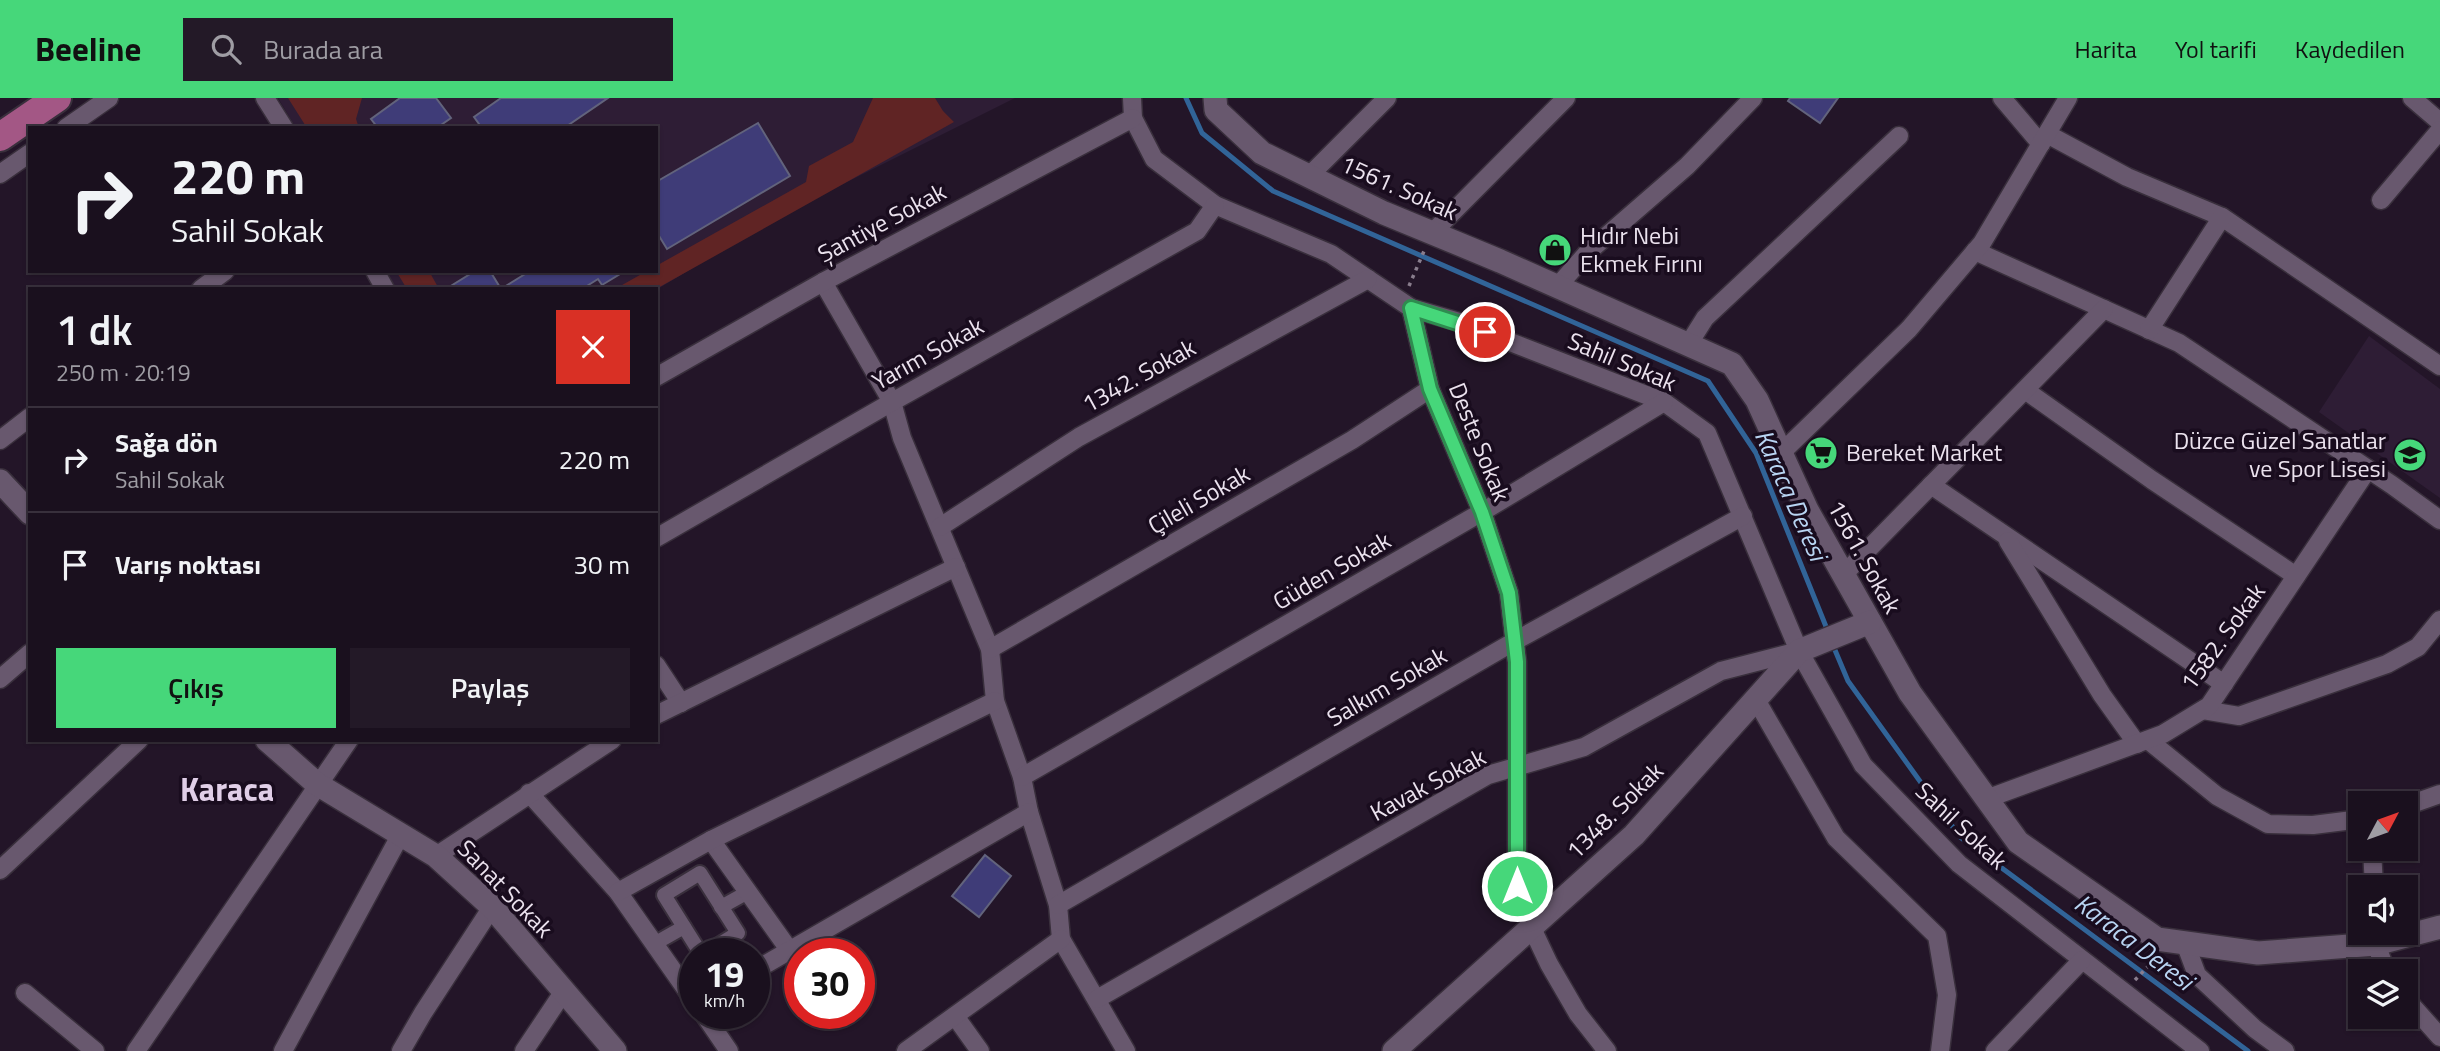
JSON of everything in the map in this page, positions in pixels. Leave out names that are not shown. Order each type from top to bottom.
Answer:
[{"type":"main road","points":[[0,137],[57,98]]},
{"type":"street","points":[[69,126],[108,98]]},
{"type":"street","points":[[265,98],[283,126]]},
{"type":"street","name":"Sahil Sokak","points":[[1132,98],[1133,118],[1154,159],[1215,205],[1331,254],[1406,305],[1459,322],[1664,402],[1707,433],[1799,651],[1863,765],[1959,864],[2200,1051]]},
{"type":"street","name":"1561. Sokak","points":[[1214,98],[1216,110],[1262,153],[1384,213],[1732,365],[1757,400],[1807,510],[1910,694],[2018,842],[2157,939],[2258,953],[2348,942]]},
{"type":"street","points":[[1309,176],[1387,98]]},
{"type":"street","points":[[1432,233],[1566,98]]},
{"type":"street","points":[[1558,287],[1588,252],[1687,166],[1753,98]]},
{"type":"street","points":[[2002,98],[2044,139],[2222,217],[2440,366]]},
{"type":"street","points":[[1781,453],[1909,329],[1975,251],[2068,98]]},
{"type":"street","points":[[2412,98],[2440,122]]},
{"type":"street","name":"Şantiye Sokak","points":[[658,376],[822,282],[1133,118]]},
{"type":"street","points":[[2381,200],[2440,130]]},
{"type":"street","points":[[1688,345],[1705,318],[1899,136]]},
{"type":"street","points":[[0,174],[28,154]]},
{"type":"street","name":"Yarım Sokak","points":[[658,537],[1197,231],[1215,205]]},
{"type":"street","points":[[2149,330],[2222,217]]},
{"type":"street","points":[[1975,251],[2179,343],[2440,520]]},
{"type":"street","points":[[204,287],[222,273]]},
{"type":"street","name":"1342. Sokak","points":[[940,527],[1079,436],[1368,278]]},
{"type":"street","points":[[822,282],[892,402],[902,438],[990,649],[995,701],[1022,777],[1058,905],[1061,939],[1126,1051]]},
{"type":"street","name":"Deste Sokak","points":[[1406,305],[1430,389],[1482,512],[1509,593],[1517,662],[1517,886],[1531,926],[1578,1014],[1607,1051]]},
{"type":"street","points":[[1843,575],[2105,309]]},
{"type":"street","name":"Çileli Sokak","points":[[990,649],[1352,440],[1430,389]]},
{"type":"street","points":[[2025,390],[2152,480],[2297,576]]},
{"type":"street","name":"Güden Sokak","points":[[1022,777],[1482,512],[1664,402]]},
{"type":"street","points":[[0,440],[28,419]]},
{"type":"street","name":"1582. Sokak","points":[[1986,799],[2163,734],[2209,706],[2368,469]]},
{"type":"street","points":[[0,481],[28,511]]},
{"type":"street","points":[[1931,485],[2224,684]]},
{"type":"street","name":"Salkım Sokak","points":[[1058,905],[1515,641],[1743,516]]},
{"type":"street","points":[[2004,535],[2102,695],[2143,742],[2217,796],[2268,824],[2313,825],[2348,821]]},
{"type":"street","points":[[658,714],[956,567]]},
{"type":"street","points":[[2203,710],[2239,716],[2387,664],[2418,647],[2440,620]]},
{"type":"street","points":[[1799,651],[1870,622]]},
{"type":"street","name":"1348. Sokak","points":[[1394,1051],[1634,835],[1799,651]]},
{"type":"street","name":"Kavak Sokak","points":[[1097,999],[1488,775],[1584,747],[1721,671],[1799,651]]},
{"type":"street","points":[[0,679],[28,655]]},
{"type":"street","points":[[658,668],[681,703]]},
{"type":"street","points":[[1755,698],[1836,838],[1937,936],[1947,995],[1940,1051]]},
{"type":"street","points":[[618,892],[711,840],[995,701]]},
{"type":"street","points":[[0,870],[137,742]]},
{"type":"street","name":"Sanat Sokak","points":[[269,742],[317,785],[436,856],[492,907],[615,1051]]},
{"type":"street","points":[[136,1051],[348,742]]},
{"type":"street","points":[[436,856],[609,742]]},
{"type":"street","points":[[529,793],[618,892],[679,979]]},
{"type":"street","points":[[2418,802],[2440,794]]},
{"type":"street","points":[[812,938],[1030,812]]},
{"type":"street","points":[[283,1051],[401,834]]},
{"type":"street","points":[[711,840],[784,943]]},
{"type":"street","points":[[672,862],[684,883]]},
{"type":"street","points":[[691,938],[664,895],[700,873],[738,933],[733,938]]},
{"type":"street","points":[[721,907],[748,892]]},
{"type":"street","points":[[401,1051],[492,907]]},
{"type":"street","points":[[654,944],[684,927]]},
{"type":"street","name":"1561. Sokak","points":[[2418,931],[2440,927]]},
{"type":"street","points":[[906,1051],[1061,939]]},
{"type":"street","points":[[2185,943],[2197,975],[2255,1029],[2285,1051]]},
{"type":"street","points":[[1995,1051],[2082,960]]},
{"type":"street","points":[[524,1051],[564,991]]},
{"type":"street","points":[[25,993],[95,1051]]},
{"type":"street","points":[[2418,1012],[2440,1037]]},
{"type":"street","points":[[955,1016],[980,1051]]},
{"type":"street","points":[[714,1029],[729,1051]]},
{"type":"path","points":[[1406,305],[1432,233]]},
{"type":"path","points":[[2129,996],[2157,957],[2157,939]]},
{"type":"shaded area","points":[[278,98],[1015,98],[781,215],[658,289],[392,287],[383,273],[658,273],[658,126],[295,126]]},
{"type":"shaded area","points":[[288,98],[362,98],[356,119],[358,126],[306,126]]},
{"type":"shaded area","points":[[873,98],[935,98],[954,122],[658,288],[619,287],[643,273],[658,273],[658,265],[806,182],[809,166],[853,142]]},
{"type":"shaded area","points":[[397,273],[430,273],[438,287],[406,287]]},
{"type":"shaded area","name":"Düzce Güzel Sanatlar ve Spor Lisesi","points":[[2369,336],[2440,389],[2440,498],[2319,412]]},
{"type":"building","points":[[400,98],[436,98],[451,118],[442,126],[376,126],[371,119]]},
{"type":"building","points":[[501,98],[608,98],[567,126],[481,126],[474,117]]},
{"type":"building","points":[[1790,98],[1838,98],[1820,123],[1788,101]]},
{"type":"building","points":[[758,123],[790,176],[667,249],[658,234],[658,181]]},
{"type":"building","points":[[472,273],[491,273],[500,287],[449,287]]},
{"type":"building","points":[[527,273],[622,273],[602,285],[598,279],[585,287],[504,287]]},
{"type":"building","points":[[985,855],[1011,876],[979,917],[952,896]]},
{"type":"waterway","name":"Karaca Deresi","points":[[1186,98],[1202,133],[1273,191],[1708,381],[1756,453],[1829,634]]},
{"type":"waterway","name":"Karaca Deresi","points":[[1832,643],[1848,681],[1960,837],[2248,1051]]},
{"type":"place","name":"Hıdır Nebi Ekmek Fırını","points":[[1555,250]]},
{"type":"place","name":"Bereket Market","points":[[1821,453]]},
{"type":"place","name":"Düzce Güzel Sanatlar ve Spor Lisesi","points":[[2410,455]]},
{"type":"district","name":"Karaca","points":[[227,790]]},
{"type":"route","points":[[1485,332],[1411,308],[1430,389],[1482,512],[1509,593],[1517,662],[1517,886]]}]
